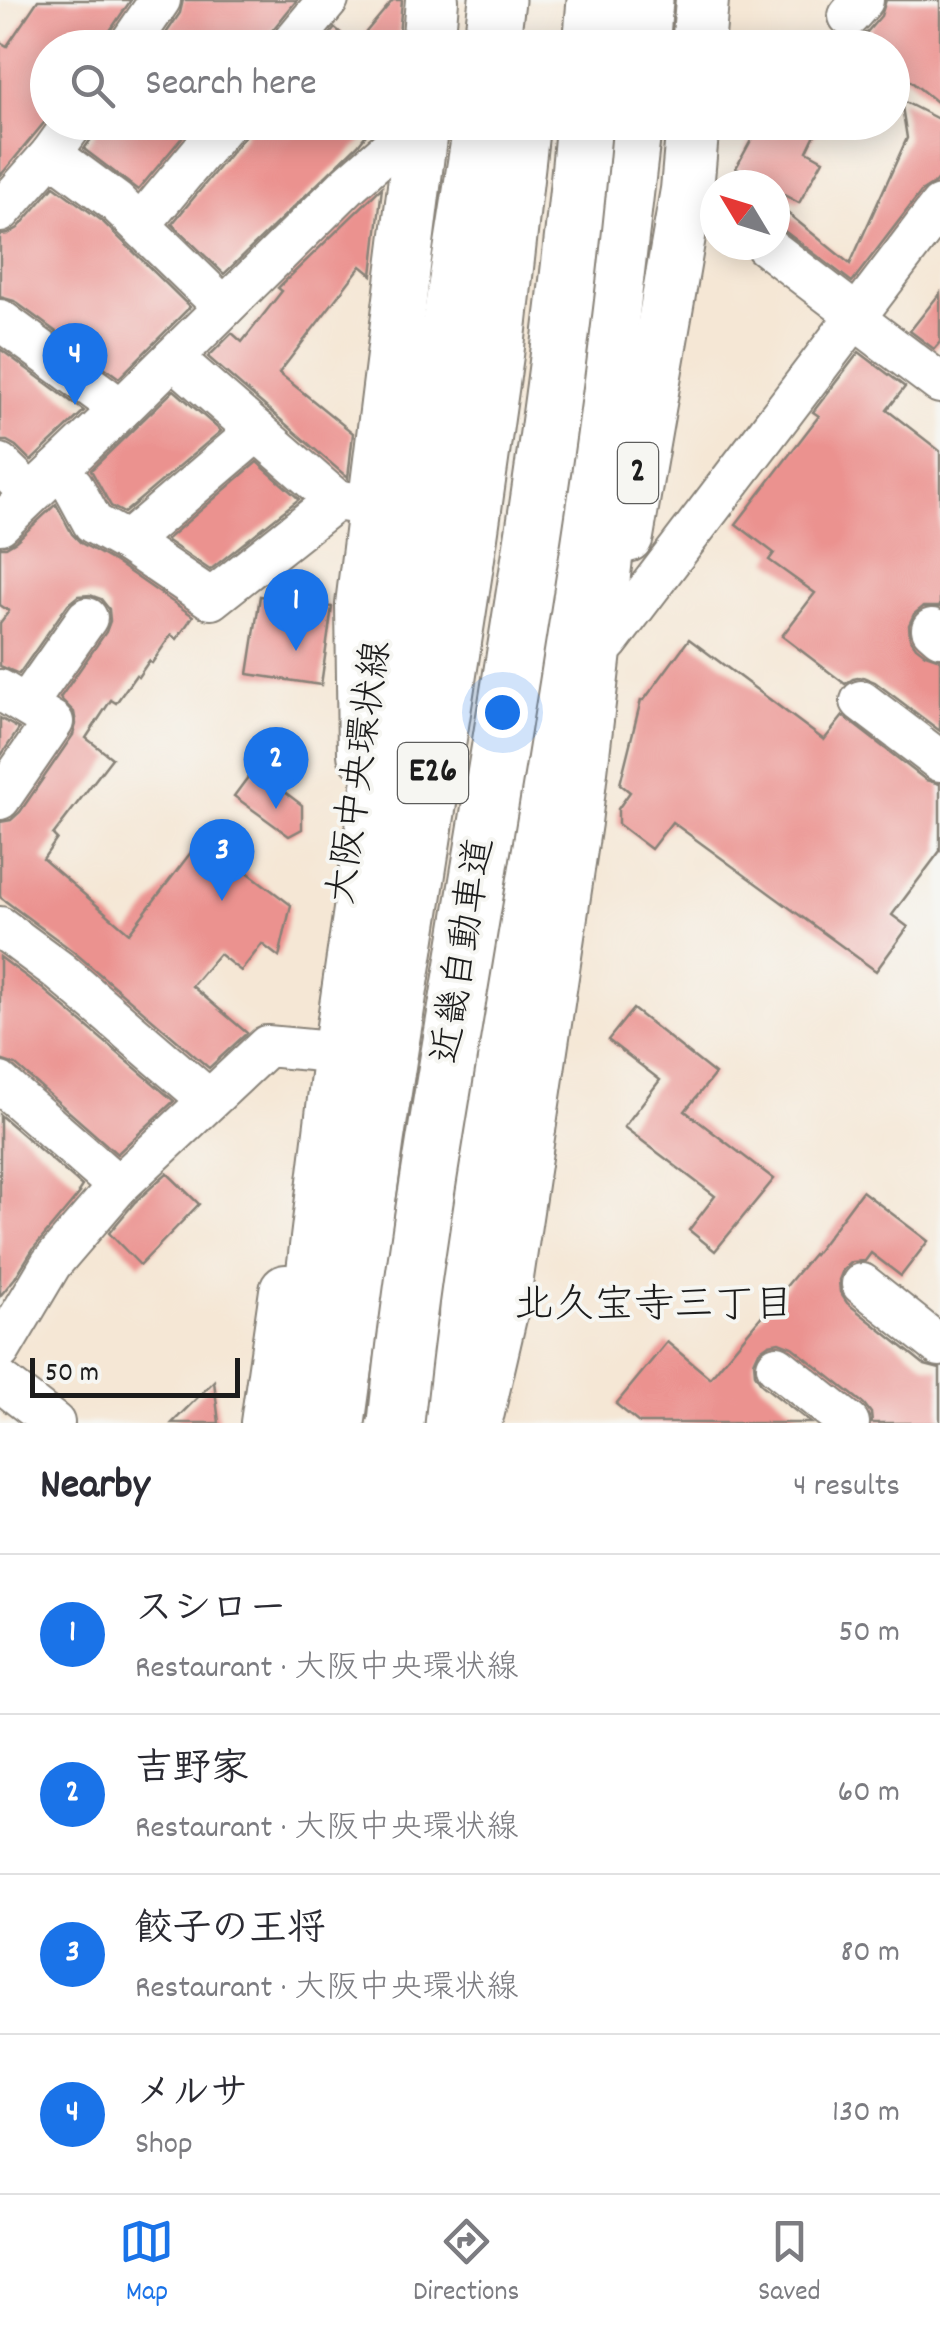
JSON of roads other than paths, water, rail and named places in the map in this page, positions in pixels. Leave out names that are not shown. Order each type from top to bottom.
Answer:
[{"type":"highway","points":[[493,30],[497,0]]},
{"type":"highway","points":[[530,30],[532,0]]},
{"type":"highway","points":[[592,30],[595,0]]},
{"type":"highway","points":[[642,30],[645,0]]},
{"type":"highway","points":[[296,1423],[350,991],[479,140]]},
{"type":"highway","name":"近畿自動車道","points":[[336,1423],[494,370],[520,140]]},
{"type":"highway","name":"近畿自動車道","points":[[396,1423],[434,1145],[528,570],[558,362],[582,140]]},
{"type":"highway","points":[[464,1423],[467,1299],[600,412],[632,140]]},
{"type":"main road","points":[[430,30],[432,0]]},
{"type":"main road","points":[[464,30],[466,0]]},
{"type":"main road","points":[[663,30],[666,0]]},
{"type":"main road","points":[[700,30],[702,0]]},
{"type":"main road","points":[[364,754],[362,605],[355,503],[418,140]]},
{"type":"main road","name":"2","points":[[475,1423],[503,1304],[575,822],[652,140]]},
{"type":"main road","name":"2","points":[[694,140],[700,190]]},
{"type":"main road","name":"大阪中央環状線","points":[[267,1423],[455,146]]},
{"type":"main road","name":"2","points":[[575,822],[608,642],[700,203]]},
{"type":"street","points":[[139,30],[160,0]]},
{"type":"street","points":[[303,30],[328,0]]},
{"type":"street","points":[[0,212],[60,140]]},
{"type":"street","points":[[64,140],[116,202],[224,308]]},
{"type":"street","points":[[140,226],[211,140]]},
{"type":"street","points":[[0,524],[348,185],[400,140]]},
{"type":"street","points":[[608,642],[940,206]]},
{"type":"street","points":[[784,260],[940,383]]},
{"type":"street","points":[[0,320],[121,409]]},
{"type":"street","points":[[0,464],[44,482],[73,486],[93,522],[211,599],[355,503],[257,431],[173,358]]},
{"type":"street","points":[[128,542],[257,431]]},
{"type":"street","points":[[0,799],[53,722],[13,697],[87,618]]},
{"type":"street","points":[[861,701],[940,761]]},
{"type":"street","points":[[0,927],[58,970],[210,1100]]},
{"type":"street","points":[[0,1350],[51,1264],[118,1186],[267,1046],[321,1051]]},
{"type":"street","points":[[0,1084],[118,1186]]},
{"type":"street","points":[[862,1284],[940,1346]]},
{"type":"street","points":[[370,1423],[384,1326],[426,1334],[429,1366],[425,1423]]},
{"type":"street","points":[[776,1366],[848,1423]]},
{"type":"street","points":[[0,1380],[54,1423]]},
{"type":"place","name":"メルサ","points":[[75,405]]},
{"type":"place","name":"スシロー","points":[[296,651]]},
{"type":"place","name":"吉野家","points":[[276,809]]},
{"type":"place","name":"餃子の王将","points":[[222,901]]},
{"type":"district","name":"北久宝寺三丁目","points":[[654,1308]]}]
